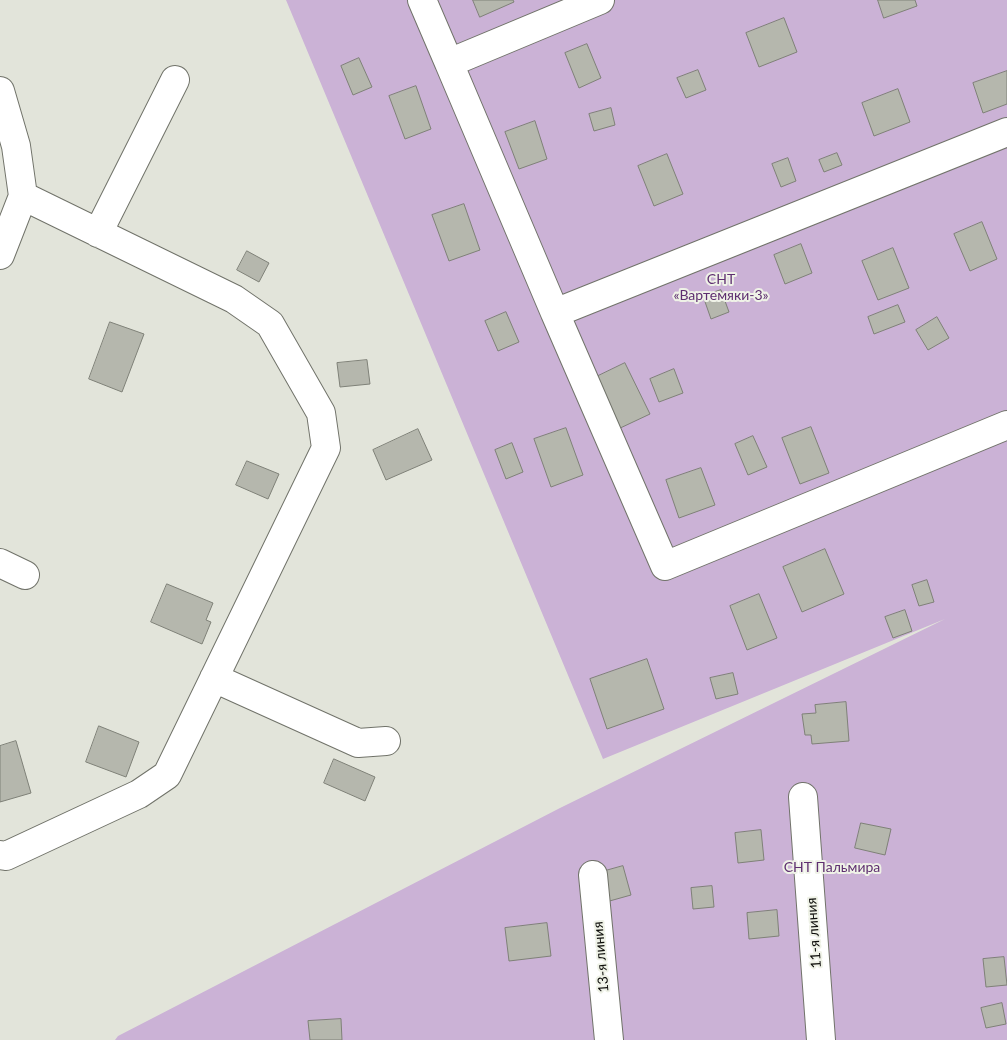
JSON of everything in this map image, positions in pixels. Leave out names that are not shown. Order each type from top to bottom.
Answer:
[{"type":"street","points":[[422,0],[665,566],[1007,425]]},
{"type":"street","points":[[449,63],[600,0]]},
{"type":"street","points":[[98,233],[175,80]]},
{"type":"street","points":[[0,91],[16,146],[23,196],[0,254]]},
{"type":"street","points":[[555,312],[1007,132]]},
{"type":"street","points":[[0,855],[6,856],[139,794],[167,776],[326,448],[320,413],[270,324],[234,299],[23,196]]},
{"type":"street","points":[[0,564],[25,575]]},
{"type":"street","points":[[214,678],[358,744],[386,741]]},
{"type":"street","name":"11-я линия","points":[[803,797],[822,1040]]},
{"type":"street","name":"13-я линия","points":[[593,875],[609,1040]]},
{"type":"green space","name":"СНТ «Вартемяки-3»","points":[[286,0],[1007,0],[1007,1040],[115,1040],[118,1036],[560,808],[945,619],[603,759]]},
{"type":"building","points":[[473,0],[513,0],[514,2],[480,17]]},
{"type":"building","points":[[878,0],[915,0],[917,6],[884,18]]},
{"type":"building","points":[[784,18],[797,52],[759,67],[746,33]]},
{"type":"building","points":[[587,44],[601,78],[579,88],[565,53]]},
{"type":"building","points":[[359,58],[372,87],[353,95],[341,66]]},
{"type":"building","points":[[698,70],[706,90],[686,98],[677,78]]},
{"type":"building","points":[[1007,71],[1007,104],[983,113],[973,83]]},
{"type":"building","points":[[416,86],[431,129],[405,139],[389,96]]},
{"type":"building","points":[[898,89],[910,122],[874,136],[862,103]]},
{"type":"building","points":[[611,108],[615,125],[594,131],[589,114]]},
{"type":"building","points":[[535,121],[547,159],[519,169],[505,132]]},
{"type":"building","points":[[837,153],[842,165],[824,172],[819,160]]},
{"type":"building","points":[[667,154],[683,194],[654,206],[638,166]]},
{"type":"building","points":[[788,158],[796,181],[781,187],[772,164]]},
{"type":"building","points":[[464,204],[480,250],[449,261],[432,215]]},
{"type":"building","points":[[982,222],[997,259],[970,271],[954,234]]},
{"type":"building","points":[[801,244],[812,273],[785,284],[774,255]]},
{"type":"building","points":[[893,248],[909,288],[878,300],[862,261]]},
{"type":"building","points":[[247,251],[269,263],[259,282],[237,270]]},
{"type":"building","points":[[721,290],[729,312],[711,319],[703,296]]},
{"type":"building","points":[[898,305],[905,322],[874,334],[868,317]]},
{"type":"building","points":[[506,312],[519,342],[498,351],[485,321]]},
{"type":"building","points":[[937,317],[949,338],[928,350],[916,330]]},
{"type":"building","points":[[110,322],[144,334],[122,392],[89,379]]},
{"type":"building","points":[[367,360],[370,384],[340,387],[337,363]]},
{"type":"building","points":[[625,363],[650,414],[616,430],[592,379]]},
{"type":"building","points":[[674,369],[683,393],[659,402],[650,379]]},
{"type":"building","points":[[811,427],[829,473],[800,484],[782,438]]},
{"type":"building","points":[[566,428],[583,475],[551,487],[534,439]]},
{"type":"building","points":[[418,429],[432,460],[386,480],[373,450]]},
{"type":"building","points":[[753,436],[767,467],[748,475],[735,444]]},
{"type":"building","points":[[512,443],[523,472],[506,479],[495,450]]},
{"type":"building","points":[[247,461],[279,474],[268,499],[236,485]]},
{"type":"building","points":[[701,468],[715,505],[679,518],[666,480]]},
{"type":"building","points":[[825,549],[844,594],[802,612],[783,567]]},
{"type":"building","points":[[927,580],[934,602],[919,606],[912,585]]},
{"type":"building","points":[[167,584],[213,603],[206,620],[211,622],[202,644],[151,622]]},
{"type":"building","points":[[759,594],[777,638],[747,650],[730,606]]},
{"type":"building","points":[[905,610],[912,631],[893,638],[885,617]]},
{"type":"building","points":[[647,659],[664,709],[607,729],[590,679]]},
{"type":"building","points":[[733,673],[738,694],[716,699],[710,678]]},
{"type":"building","points":[[846,702],[849,741],[812,744],[811,735],[805,735],[802,714],[816,713],[815,705]]},
{"type":"building","points":[[99,726],[139,742],[126,777],[86,762]]},
{"type":"building","points":[[16,741],[31,793],[0,802],[0,746]]},
{"type":"building","points":[[334,759],[375,777],[365,801],[324,783]]},
{"type":"building","points":[[861,823],[891,829],[885,855],[855,848]]},
{"type":"building","points":[[761,830],[764,860],[738,863],[735,833]]},
{"type":"building","points":[[623,866],[631,895],[606,902],[598,873]]},
{"type":"building","points":[[712,886],[714,907],[693,909],[691,888]]},
{"type":"building","points":[[777,910],[779,936],[749,939],[747,913]]},
{"type":"building","points":[[547,923],[551,956],[509,961],[505,928]]},
{"type":"building","points":[[1004,957],[1007,985],[986,987],[983,959]]},
{"type":"building","points":[[1002,1003],[1006,1024],[986,1028],[981,1008]]},
{"type":"building","points":[[341,1019],[342,1040],[310,1040],[308,1021]]},
{"type":"park label","name":"СНТ Пальмира","points":[[832,867]]}]
